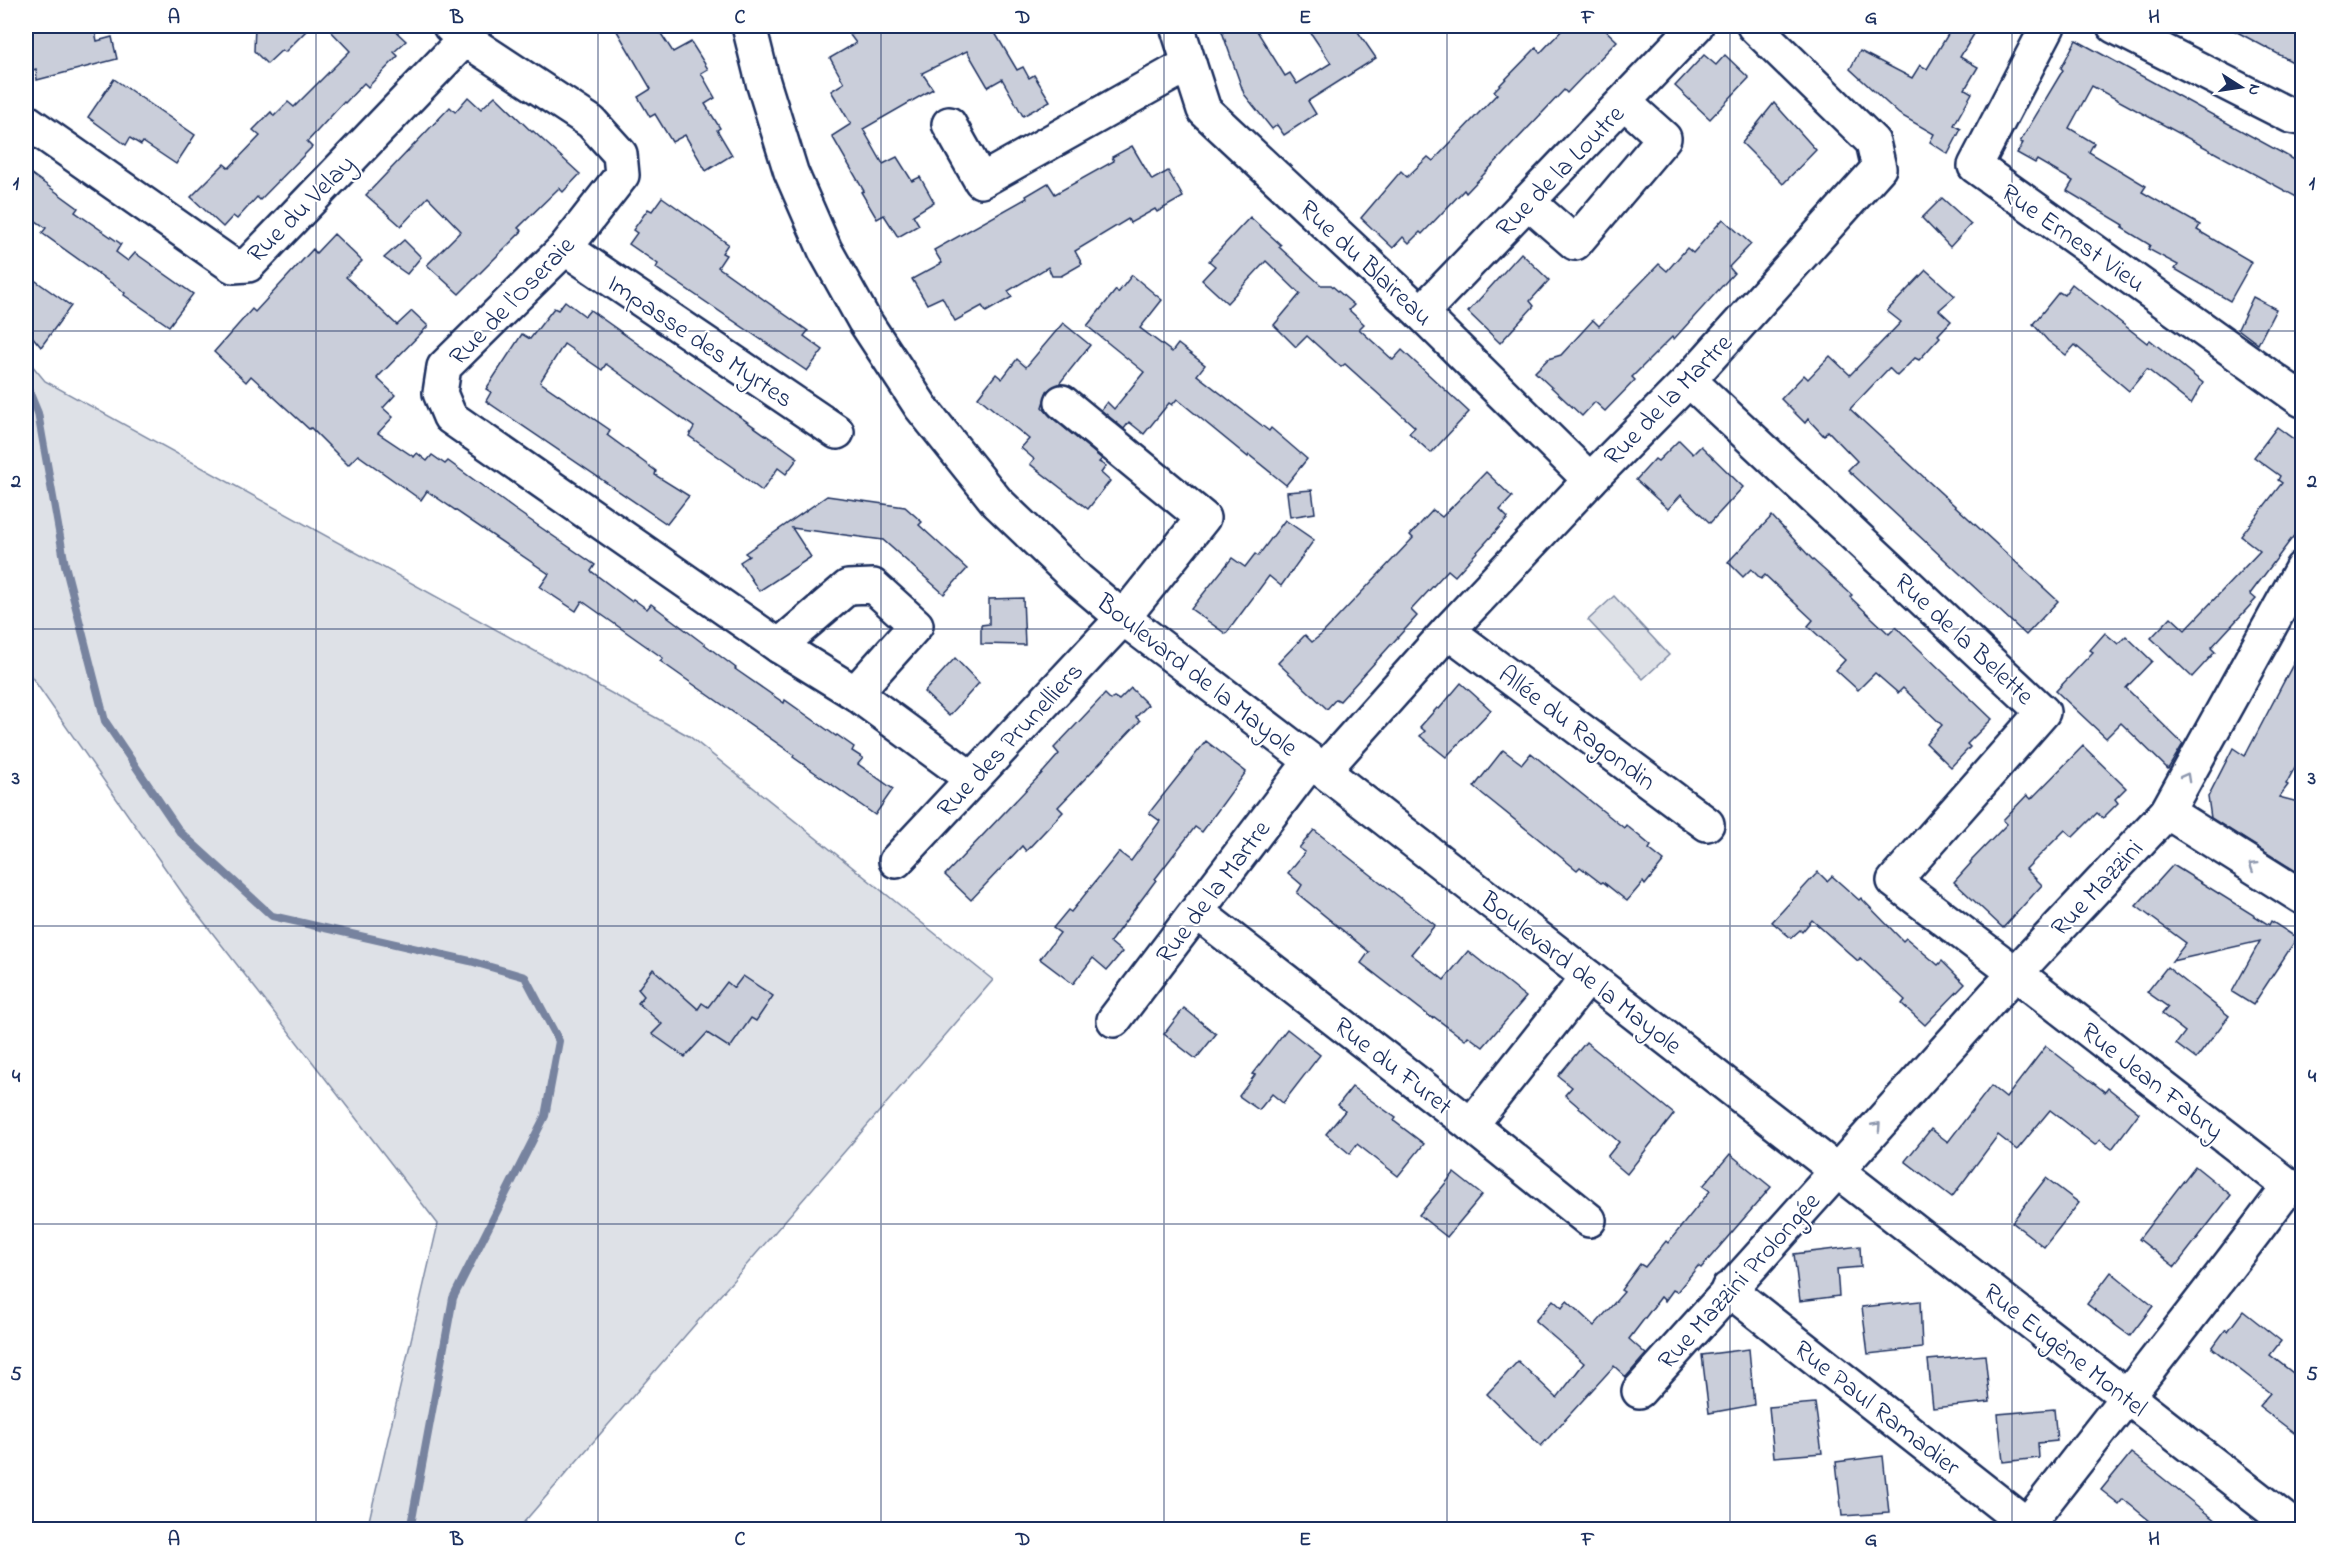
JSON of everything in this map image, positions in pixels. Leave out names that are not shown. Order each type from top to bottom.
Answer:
[{"type":"street","name":"Boulevard de la Mayole","points":[[749,26],[763,82],[791,172],[825,250],[864,321],[921,407],[997,502],[1077,579],[1123,618],[1838,1170]]},
{"type":"street","name":"Rue du Blaireau","points":[[1177,26],[1204,110],[1421,313],[1590,480]]},
{"type":"street","name":"Rue de la Loutre","points":[[1421,313],[1696,26]]},
{"type":"street","name":"Rue de la Martre","points":[[1113,1020],[1197,912],[1317,766],[1590,480],[1689,380],[1879,168],[1873,142],[1754,26]]},
{"type":"street","name":"Rue Ernest Vieu","points":[[2048,26],[1975,166],[2302,400]]},
{"type":"street","points":[[2114,26],[2291,116],[2302,118]]},
{"type":"street","name":"Rue du Velay","points":[[26,121],[233,266],[248,265],[458,32]]},
{"type":"street","name":"Rue de l'Oseraie","points":[[458,32],[591,122],[620,154],[622,175],[565,248],[444,367],[440,393],[450,417],[779,646],[855,693],[972,779]]},
{"type":"street","points":[[949,124],[981,181],[1189,64]]},
{"type":"street","points":[[1528,202],[1575,243],[1664,138],[1624,102]]},
{"type":"street","name":"Impasse des Myrtes","points":[[565,248],[837,432]]},
{"type":"street","name":"Rue de la Belette","points":[[1689,380],[2043,712],[1894,881],[2015,973]]},
{"type":"street","name":"Rue des Prunelliers","points":[[896,861],[1123,618],[1203,518],[1062,402]]},
{"type":"street","name":"Rue Mazzini","points":[[1838,1170],[2015,973],[2167,812],[2302,568]]},
{"type":"street","points":[[779,646],[848,587],[873,586],[915,625],[855,693]]},
{"type":"street","name":"Allée du Ragondin","points":[[1448,631],[1707,824]]},
{"type":"street","points":[[2167,812],[2302,897]]},
{"type":"street","name":"Rue du Furet","points":[[1197,912],[1589,1220]]},
{"type":"street","name":"Rue Jean Fabry","points":[[2015,973],[2289,1186]]},
{"type":"street","points":[[1471,1125],[1588,977]]},
{"type":"street","name":"Rue Mazzini Prolongée","points":[[1640,1391],[1728,1289],[1838,1170]]},
{"type":"street","name":"Rue Eugène Montel","points":[[1838,1170],[2298,1529]]},
{"type":"street","name":"Rue Paul Ramadier","points":[[1728,1289],[2027,1527],[2289,1186]]},
{"type":"shaded area","points":[[26,358],[45,381],[689,736],[993,980],[518,1529],[367,1529],[438,1224],[190,904],[26,669]]},
{"type":"shaded area","points":[[1614,596],[1669,655],[1643,679],[1588,620]]},
{"type":"building","points":[[39,26],[94,26],[97,41],[112,37],[117,59],[37,80],[36,69],[26,72],[26,29]]},
{"type":"building","points":[[255,26],[311,26],[285,52],[282,50],[267,64],[254,51]]},
{"type":"building","points":[[326,26],[390,26],[406,41],[394,52],[398,56],[368,87],[364,83],[307,142],[312,147],[260,200],[257,197],[237,219],[233,216],[223,227],[191,197],[224,164],[229,168],[260,136],[253,130],[271,112],[274,116],[288,102],[294,107],[350,51]]},
{"type":"building","points":[[614,26],[656,26],[673,52],[691,42],[708,69],[701,73],[715,98],[705,104],[720,128],[717,130],[732,155],[706,171],[685,135],[672,142],[655,114],[650,117],[638,97],[651,89]]},
{"type":"building","points":[[867,26],[991,26],[1017,70],[1023,67],[1029,78],[1034,75],[1050,101],[1023,116],[1002,79],[988,87],[967,51],[922,73],[933,89],[863,129],[883,164],[897,157],[912,181],[920,177],[934,202],[913,215],[919,225],[898,237],[884,215],[877,219],[861,192],[864,191],[832,136],[851,124],[831,91],[844,83],[830,58],[856,43],[850,35]]},
{"type":"building","points":[[1220,26],[1254,26],[1285,76],[1290,73],[1297,84],[1331,63],[1306,26],[1354,26],[1376,58],[1308,101],[1316,114],[1284,135],[1277,125],[1272,129],[1244,94]]},
{"type":"building","points":[[1566,26],[1601,26],[1617,41],[1567,93],[1564,90],[1466,193],[1464,190],[1422,234],[1420,232],[1409,243],[1403,237],[1393,248],[1361,218],[1401,171],[1407,177],[1428,157],[1433,161],[1497,94],[1494,91],[1536,48],[1540,53]]},
{"type":"building","points":[[1953,26],[1979,26],[1960,57],[1978,67],[1965,89],[1972,93],[1954,125],[1961,129],[1948,154],[1930,142],[1934,134],[1899,114],[1850,69],[1860,51],[1912,78],[1920,65],[1927,69]]},
{"type":"building","points":[[2226,26],[2302,26],[2302,67]]},
{"type":"building","points":[[2076,40],[2302,164],[2302,200],[2092,86],[2069,128],[2094,143],[2089,152],[2146,186],[2142,192],[2200,225],[2197,230],[2252,262],[2230,301],[2175,269],[2178,265],[2148,249],[2150,245],[2122,228],[2124,225],[2067,191],[2073,181],[2037,160],[2035,163],[2017,153],[2023,143],[2020,142],[2063,70],[2061,68]]},
{"type":"building","points":[[1704,55],[1716,65],[1725,55],[1749,78],[1710,119],[1675,86]]},
{"type":"building","points":[[114,79],[195,135],[176,164],[143,142],[141,145],[130,138],[126,145],[88,117]]},
{"type":"building","points":[[495,96],[580,174],[563,192],[559,188],[518,228],[522,231],[459,294],[427,265],[461,231],[428,197],[401,226],[366,195],[450,107],[455,112],[468,97],[481,109]]},
{"type":"building","points":[[1774,103],[1816,150],[1783,184],[1742,143]]},
{"type":"building","points":[[1132,146],[1152,180],[1168,171],[1183,197],[1157,212],[1155,209],[1130,223],[1128,219],[1075,251],[1082,264],[1061,276],[1052,276],[1048,267],[1008,291],[1012,297],[986,312],[982,306],[955,321],[942,297],[927,304],[912,279],[942,263],[934,250],[1027,198],[1026,196],[1048,183],[1055,194],[1114,161],[1112,157]]},
{"type":"building","points":[[26,170],[78,208],[75,212],[121,244],[116,252],[128,261],[135,253],[193,294],[169,326],[42,233],[46,228],[26,214]]},
{"type":"building","points":[[662,197],[728,244],[722,253],[726,255],[718,267],[808,331],[804,336],[823,350],[807,371],[656,268],[658,264],[629,244],[637,233],[633,230],[648,209],[652,211]]},
{"type":"building","points":[[1942,198],[1971,224],[1950,247],[1922,218]]},
{"type":"building","points":[[1250,217],[1321,285],[1331,285],[1354,305],[1349,310],[1364,324],[1359,329],[1393,360],[1402,350],[1469,412],[1431,453],[1409,433],[1415,427],[1345,364],[1341,367],[1307,336],[1296,347],[1274,325],[1300,294],[1266,261],[1227,303],[1202,280],[1215,266],[1209,261]]},
{"type":"building","points":[[1723,219],[1751,244],[1729,267],[1734,273],[1674,339],[1672,337],[1632,377],[1635,380],[1605,411],[1595,402],[1582,416],[1535,372],[1548,359],[1561,355],[1593,320],[1599,326],[1659,264],[1667,271],[1687,248],[1693,253]]},
{"type":"building","points":[[334,234],[362,261],[346,277],[397,325],[412,311],[428,326],[377,378],[395,395],[383,408],[393,417],[378,433],[414,457],[417,453],[427,461],[432,455],[445,464],[448,461],[595,565],[591,571],[631,601],[633,599],[647,609],[651,604],[735,669],[854,747],[852,751],[863,758],[858,764],[893,789],[875,815],[660,661],[663,658],[582,601],[576,611],[540,587],[549,574],[427,491],[421,500],[358,455],[348,465],[311,428],[309,429],[251,376],[246,382],[214,352],[252,309],[255,312],[313,249],[316,253]]},
{"type":"building","points":[[404,240],[421,257],[407,274],[384,258]]},
{"type":"building","points":[[1521,253],[1549,280],[1530,301],[1534,306],[1500,343],[1468,312]]},
{"type":"building","points":[[1926,270],[1955,296],[1939,310],[1951,321],[1919,360],[1915,358],[1897,376],[1889,368],[1850,409],[2058,601],[2026,635],[1848,470],[1857,461],[1828,431],[1824,436],[1808,419],[1805,423],[1781,399],[1804,375],[1808,379],[1830,356],[1850,375],[1901,322],[1887,311]]},
{"type":"building","points":[[26,274],[71,306],[41,347],[26,329]]},
{"type":"building","points":[[1132,275],[1162,300],[1140,328],[1172,352],[1178,344],[1205,365],[1197,375],[1269,431],[1271,428],[1307,459],[1286,485],[1177,399],[1172,405],[1169,403],[1144,434],[1129,422],[1124,429],[1101,410],[1107,402],[1114,409],[1144,372],[1087,326],[1116,290],[1118,293]]},
{"type":"building","points":[[2072,284],[2147,343],[2150,340],[2203,383],[2191,404],[2147,369],[2129,391],[2075,345],[2066,355],[2048,341],[2033,324],[2059,292],[2064,295]]},
{"type":"building","points":[[2253,297],[2276,309],[2258,344],[2238,329]]},
{"type":"building","points":[[565,301],[585,316],[590,310],[798,458],[786,474],[778,468],[762,491],[736,469],[689,436],[694,427],[606,364],[602,370],[564,344],[540,382],[610,430],[607,435],[656,471],[655,475],[689,496],[667,524],[486,401],[491,392],[486,389],[522,334],[530,339],[554,308],[558,310]]},
{"type":"building","points":[[1063,323],[1090,345],[1059,384],[1047,391],[1042,407],[1102,459],[1099,462],[1106,466],[1101,473],[1110,481],[1088,509],[1030,464],[1034,459],[1021,448],[1029,439],[978,397],[996,374],[1002,379],[1017,359],[1026,367]]},
{"type":"building","points":[[2277,427],[2299,443],[2302,438],[2302,525],[2250,594],[2256,599],[2211,648],[2215,652],[2192,677],[2151,638],[2171,617],[2185,630],[2260,551],[2241,536],[2282,483],[2278,480],[2280,476],[2254,457]]},
{"type":"building","points":[[1679,440],[1693,454],[1701,446],[1743,487],[1710,523],[1681,495],[1668,509],[1636,480],[1655,459],[1658,461]]},
{"type":"building","points":[[1486,472],[1512,497],[1500,510],[1508,518],[1455,576],[1448,570],[1411,610],[1417,616],[1340,701],[1336,699],[1327,709],[1278,663],[1305,635],[1312,642],[1322,634],[1413,538],[1410,535],[1433,510],[1442,517]]},
{"type":"building","points":[[1312,490],[1315,513],[1290,517],[1287,492]]},
{"type":"building","points":[[827,496],[905,507],[922,522],[919,525],[967,569],[944,594],[883,540],[792,528],[811,557],[759,591],[740,562],[749,556],[745,553]]},
{"type":"building","points":[[1772,516],[1812,559],[1852,595],[1850,597],[1889,634],[1896,627],[1992,719],[1967,744],[1970,747],[1951,767],[1926,743],[1942,725],[1903,688],[1898,693],[1875,673],[1858,690],[1836,670],[1845,660],[1808,626],[1813,620],[1765,575],[1761,579],[1751,569],[1743,577],[1728,562]]},
{"type":"building","points":[[1285,520],[1314,540],[1281,586],[1269,576],[1226,634],[1191,609],[1232,558],[1245,567],[1255,554],[1258,556]]},
{"type":"building","points":[[1023,598],[1025,645],[981,644],[981,625],[989,624],[989,599]]},
{"type":"building","points":[[2105,633],[2118,644],[2126,636],[2152,661],[2126,688],[2183,744],[2168,769],[2121,723],[2106,738],[2056,691],[2093,652],[2090,650]]},
{"type":"building","points":[[2302,647],[2302,754],[2286,784],[2288,785],[2279,797],[2302,803],[2302,875],[2211,818],[2208,797],[2233,748],[2245,756]]},
{"type":"building","points":[[955,658],[979,683],[949,716],[924,692]]},
{"type":"building","points":[[1461,683],[1491,710],[1446,757],[1420,736],[1425,731],[1420,727]]},
{"type":"building","points":[[1131,688],[1148,705],[1136,717],[1140,721],[1058,807],[1063,812],[1026,851],[1022,846],[971,900],[945,875],[1044,771],[1059,754],[1054,748],[1105,694],[1111,700],[1114,697],[1119,700]]},
{"type":"building","points":[[1206,741],[1246,772],[1202,832],[1195,827],[1110,942],[1122,952],[1107,970],[1093,958],[1073,984],[1040,959],[1060,933],[1053,928],[1068,910],[1071,912],[1119,852],[1131,861],[1160,821],[1149,813]]},
{"type":"building","points":[[2083,746],[2126,788],[2115,799],[2118,803],[2103,818],[2097,813],[2073,837],[2065,830],[2026,869],[2042,885],[2003,928],[1954,882],[2007,824],[2003,820],[2027,795],[2031,799]]},
{"type":"building","points":[[1503,750],[1522,764],[1531,753],[1624,828],[1626,825],[1651,846],[1649,849],[1664,861],[1645,885],[1643,882],[1627,901],[1580,867],[1577,870],[1474,787]]},
{"type":"building","points":[[1314,830],[1435,925],[1411,954],[1444,980],[1468,951],[1526,997],[1483,1047],[1468,1036],[1465,1040],[1434,1017],[1432,1018],[1361,963],[1369,952],[1297,893],[1302,885],[1288,873],[1305,852],[1299,848]]},
{"type":"building","points":[[2173,865],[2269,925],[2271,921],[2297,938],[2253,1005],[2232,992],[2260,941],[2172,961],[2186,943],[2136,906]]},
{"type":"building","points":[[1818,872],[1827,881],[1832,876],[1859,900],[1861,898],[1903,941],[1906,938],[1938,965],[1942,961],[1965,984],[1925,1025],[1902,1004],[1905,1000],[1860,958],[1858,961],[1812,920],[1802,932],[1800,930],[1791,938],[1772,922]]},
{"type":"building","points":[[2167,967],[2229,1016],[2196,1059],[2176,1044],[2185,1032],[2162,1014],[2168,1007],[2147,992]]},
{"type":"building","points":[[653,969],[698,1009],[702,1003],[708,1007],[727,982],[734,988],[743,976],[773,996],[756,1021],[751,1018],[730,1048],[707,1033],[685,1057],[652,1034],[662,1024],[638,1003],[644,996],[638,989]]},
{"type":"building","points":[[1184,1008],[1216,1034],[1196,1059],[1164,1034]]},
{"type":"building","points":[[1287,1029],[1320,1055],[1283,1103],[1272,1094],[1259,1110],[1239,1096],[1255,1075],[1252,1074]]},
{"type":"building","points":[[1586,1042],[1674,1114],[1627,1174],[1607,1157],[1619,1142],[1565,1095],[1572,1087],[1558,1076]]},
{"type":"building","points":[[2046,1046],[2105,1092],[2108,1088],[2139,1113],[2112,1149],[2100,1140],[2095,1145],[2050,1110],[2017,1150],[1998,1135],[1952,1197],[1905,1161],[1931,1129],[1948,1142],[1991,1086],[2006,1098]]},
{"type":"building","points":[[1352,1087],[1396,1118],[1394,1121],[1424,1144],[1398,1176],[1357,1144],[1350,1154],[1326,1134],[1345,1111],[1338,1105]]},
{"type":"building","points":[[1730,1154],[1771,1187],[1701,1268],[1698,1266],[1677,1292],[1673,1290],[1665,1301],[1661,1297],[1629,1339],[1646,1354],[1626,1377],[1614,1366],[1541,1446],[1487,1394],[1518,1361],[1557,1398],[1584,1363],[1535,1321],[1553,1300],[1562,1308],[1567,1301],[1594,1326],[1624,1292],[1621,1290],[1640,1264],[1645,1267],[1666,1241],[1668,1243],[1710,1191],[1703,1186]]},
{"type":"building","points":[[2195,1166],[2231,1195],[2175,1267],[2139,1239]]},
{"type":"building","points":[[1454,1173],[1482,1195],[1447,1237],[1419,1215]]},
{"type":"building","points":[[2046,1178],[2079,1203],[2044,1247],[2012,1222]]},
{"type":"building","points":[[1860,1246],[1861,1267],[1837,1269],[1839,1296],[1800,1301],[1794,1254]]},
{"type":"building","points":[[2111,1272],[2153,1306],[2130,1336],[2087,1304]]},
{"type":"building","points":[[1920,1301],[1922,1348],[1868,1354],[1862,1307]]},
{"type":"building","points":[[2243,1311],[2281,1341],[2270,1355],[2302,1380],[2302,1439],[2259,1406],[2270,1393],[2212,1348]]},
{"type":"building","points":[[1749,1349],[1754,1405],[1709,1413],[1702,1355]]},
{"type":"building","points":[[1985,1355],[1990,1402],[1933,1408],[1928,1360]]},
{"type":"building","points":[[1815,1403],[1822,1453],[1774,1457],[1769,1407]]},
{"type":"building","points":[[2054,1409],[2057,1441],[2038,1443],[2039,1458],[2003,1462],[1998,1414]]},
{"type":"building","points":[[2131,1453],[2227,1530],[2161,1530],[2123,1499],[2119,1504],[2101,1490]]},
{"type":"building","points":[[1883,1456],[1889,1513],[1842,1516],[1836,1462]]},
{"type":"waterway","points":[[26,384],[38,413],[65,565],[105,721],[180,832],[272,916],[470,961],[525,977],[559,1041],[545,1116],[453,1298],[410,1530]]}]
